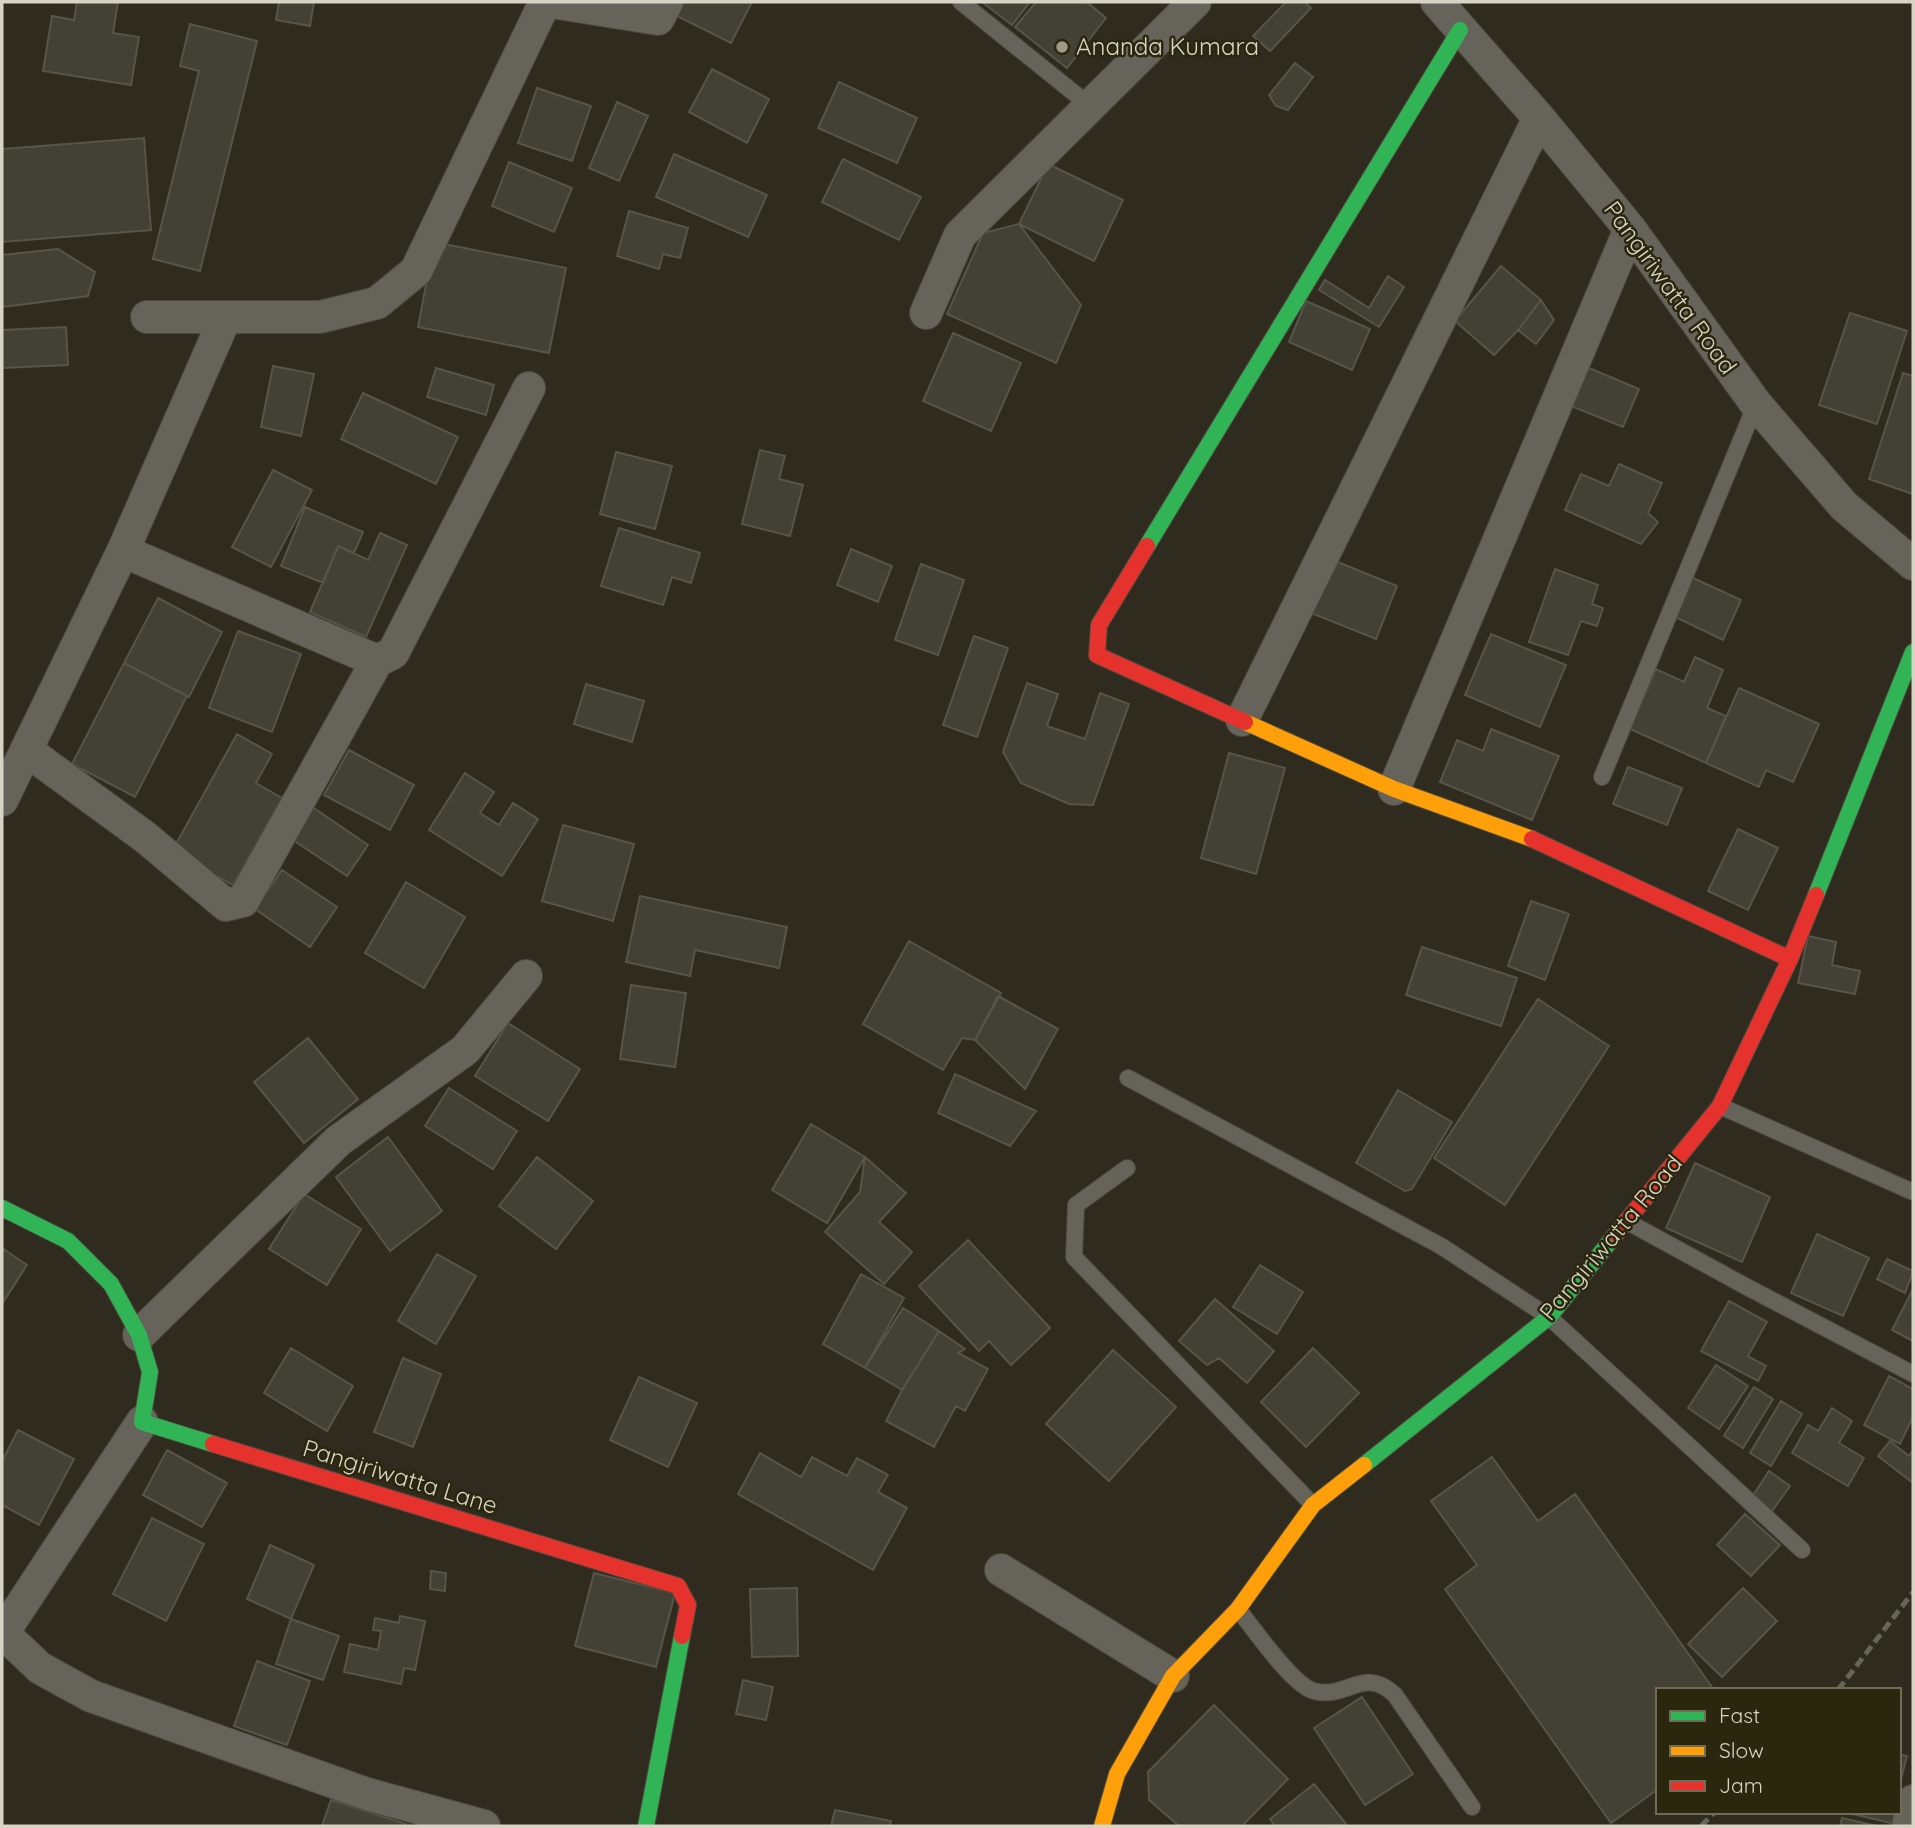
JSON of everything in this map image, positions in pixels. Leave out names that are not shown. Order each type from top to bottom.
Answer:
[{"type":"street","points":[[147,317],[320,317],[377,303],[416,271],[545,2]]},
{"type":"street","points":[[552,2],[658,19],[667,2]]},
{"type":"street","points":[[926,313],[960,235],[1195,2]]},
{"type":"street","name":"Pangiriwatta Road","points":[[1437,2],[1539,118],[1630,229],[1756,404],[1844,506],[1913,564]]},
{"type":"street","points":[[1460,30],[1100,625],[1097,655],[1394,789],[1528,836],[1790,958]]},
{"type":"street","points":[[1242,720],[1539,118]]},
{"type":"street","points":[[1394,789],[1630,229]]},
{"type":"street","points":[[2,800],[123,551],[225,318]]},
{"type":"street","points":[[26,750],[145,837],[226,905],[243,901],[377,661],[393,653],[529,388]]},
{"type":"street","points":[[123,551],[377,661]]},
{"type":"street","name":"Pangiriwatta Road","points":[[1102,1826],[1116,1774],[1173,1676],[1238,1609],[1313,1505],[1549,1317],[1720,1106],[1790,958],[1913,652]]},
{"type":"street","points":[[139,1335],[338,1141],[465,1050],[526,976]]},
{"type":"street","points":[[2,1208],[68,1241],[111,1284],[139,1335],[150,1372],[142,1422],[3,1634],[40,1668],[91,1696],[367,1794],[484,1826]]},
{"type":"street","name":"Pangiriwatta Lane","points":[[142,1422],[678,1586],[688,1605],[646,1826]]},
{"type":"street","points":[[1001,1570],[1173,1676]]},
{"type":"street","points":[[1908,1826],[1913,1801]]},
{"type":"lane","points":[[961,2],[1089,105]]},
{"type":"lane","points":[[1602,777],[1756,404]]},
{"type":"lane","points":[[1128,1079],[1441,1246],[1549,1317],[1802,1550]]},
{"type":"lane","points":[[1720,1106],[1913,1192]]},
{"type":"lane","points":[[1127,1168],[1076,1205],[1074,1257],[1313,1505]]},
{"type":"lane","points":[[1626,1221],[1913,1374]]},
{"type":"lane","points":[[1238,1609],[1298,1684],[1313,1691],[1329,1693],[1367,1682],[1384,1684],[1395,1695],[1472,1807]]},
{"type":"building","points":[[77,2],[118,2],[113,33],[139,37],[131,85],[43,71],[52,16],[74,20]]},
{"type":"building","points":[[279,2],[314,2],[310,26],[276,20]]},
{"type":"building","points":[[682,2],[752,2],[731,43],[675,15]]},
{"type":"building","points":[[982,2],[1030,2],[1012,25]]},
{"type":"building","name":"Ananda Kumara","points":[[1036,2],[1087,2],[1106,18],[1067,68],[1015,27]]},
{"type":"building","points":[[1286,2],[1305,2],[1311,8],[1270,51],[1253,36]]},
{"type":"building","points":[[190,24],[257,41],[200,271],[153,259],[199,71],[180,66]]},
{"type":"building","points":[[1295,63],[1313,77],[1288,110],[1276,106],[1269,95]]},
{"type":"building","points":[[712,69],[769,99],[747,143],[689,112]]},
{"type":"building","points":[[839,82],[917,118],[897,163],[818,128]]},
{"type":"building","points":[[537,88],[591,106],[572,161],[518,143]]},
{"type":"building","points":[[617,102],[648,116],[619,181],[589,168]]},
{"type":"building","points":[[144,138],[151,230],[2,242],[2,149]]},
{"type":"building","points":[[674,154],[767,195],[748,237],[656,197]]},
{"type":"building","points":[[843,159],[921,197],[899,240],[822,202]]},
{"type":"building","points":[[509,162],[572,188],[554,232],[492,206]]},
{"type":"building","points":[[1048,164],[1123,200],[1094,261],[1019,224]]},
{"type":"building","points":[[629,211],[688,228],[680,258],[663,254],[659,269],[617,256]]},
{"type":"building","points":[[1019,224],[1081,305],[1056,363],[947,314],[983,233]]},
{"type":"building","points":[[434,242],[566,268],[549,353],[418,327]]},
{"type":"building","points":[[58,249],[95,272],[88,296],[2,307],[2,255]]},
{"type":"building","points":[[1501,266],[1541,300],[1494,355],[1455,321]]},
{"type":"building","points":[[1388,276],[1404,287],[1379,327],[1319,290],[1325,280],[1369,308]]},
{"type":"building","points":[[1541,300],[1554,320],[1536,344],[1518,330]]},
{"type":"building","points":[[1306,301],[1370,329],[1352,370],[1289,342]]},
{"type":"building","points":[[1850,313],[1907,331],[1877,424],[1819,405]]},
{"type":"building","points":[[66,327],[68,365],[2,368],[2,330]]},
{"type":"building","points":[[953,333],[1021,363],[991,431],[923,401]]},
{"type":"building","points":[[1582,365],[1639,389],[1623,427],[1566,404]]},
{"type":"building","points":[[273,366],[314,374],[301,436],[261,427]]},
{"type":"building","points":[[436,368],[494,385],[486,415],[427,397]]},
{"type":"building","points":[[1903,373],[1913,376],[1913,494],[1869,479]]},
{"type":"building","points":[[363,393],[458,437],[436,484],[341,439]]},
{"type":"building","points":[[760,450],[785,456],[779,479],[803,485],[790,536],[742,524]]},
{"type":"building","points":[[616,452],[672,466],[655,529],[600,514]]},
{"type":"building","points":[[1619,464],[1662,483],[1648,513],[1658,522],[1641,544],[1565,510],[1581,474],[1609,486]]},
{"type":"building","points":[[273,470],[312,490],[271,567],[232,547]]},
{"type":"building","points":[[305,507],[363,532],[354,553],[338,546],[323,583],[281,566]]},
{"type":"building","points":[[619,528],[700,553],[691,583],[672,577],[663,605],[601,586]]},
{"type":"building","points":[[380,533],[407,545],[366,637],[310,612],[338,546],[368,560]]},
{"type":"building","points":[[851,549],[892,566],[878,602],[837,585]]},
{"type":"building","points":[[1328,558],[1397,586],[1376,639],[1306,611]]},
{"type":"building","points":[[921,564],[964,580],[938,655],[895,640]]},
{"type":"building","points":[[1555,569],[1598,585],[1592,604],[1603,608],[1597,626],[1581,621],[1568,655],[1529,642]]},
{"type":"building","points":[[1691,577],[1741,600],[1723,640],[1673,616]]},
{"type":"building","points":[[158,598],[222,632],[189,697],[124,663]]},
{"type":"building","points":[[238,631],[301,654],[272,732],[209,708]]},
{"type":"building","points":[[1491,634],[1566,665],[1540,727],[1465,695]]},
{"type":"building","points":[[974,636],[1008,648],[977,737],[943,725]]},
{"type":"building","points":[[1695,657],[1723,670],[1707,708],[1726,716],[1706,763],[1630,729],[1656,669],[1684,682]]},
{"type":"building","points":[[124,663],[187,696],[135,797],[72,764]]},
{"type":"building","points":[[1027,683],[1058,694],[1047,726],[1085,739],[1100,693],[1129,704],[1093,805],[1069,804],[1021,783],[1003,752]]},
{"type":"building","points":[[586,684],[644,701],[632,742],[574,724]]},
{"type":"building","points":[[1739,688],[1819,724],[1793,782],[1766,770],[1759,787],[1706,763]]},
{"type":"building","points":[[1491,729],[1559,756],[1532,820],[1440,782],[1457,740],[1483,751]]},
{"type":"building","points":[[237,734],[272,754],[256,783],[282,798],[233,885],[172,851]]},
{"type":"building","points":[[349,750],[414,785],[390,830],[324,795]]},
{"type":"building","points":[[1229,753],[1285,768],[1256,874],[1201,858]]},
{"type":"building","points":[[1628,767],[1682,788],[1667,825],[1613,804]]},
{"type":"building","points":[[465,773],[494,792],[480,813],[499,825],[513,803],[538,819],[502,876],[429,830]]},
{"type":"building","points":[[308,804],[368,845],[347,876],[287,836]]},
{"type":"building","points":[[563,825],[634,844],[613,921],[542,901]]},
{"type":"building","points":[[1738,829],[1778,848],[1748,910],[1708,891]]},
{"type":"building","points":[[282,870],[337,907],[310,947],[255,909]]},
{"type":"building","points":[[406,882],[465,917],[424,988],[365,953]]},
{"type":"building","points":[[640,896],[787,927],[779,968],[695,950],[690,976],[626,962]]},
{"type":"building","points":[[1531,901],[1569,914],[1545,980],[1508,966]]},
{"type":"building","points":[[1808,936],[1836,942],[1832,965],[1860,971],[1855,994],[1798,983]]},
{"type":"building","points":[[909,941],[1001,993],[975,1040],[962,1038],[943,1070],[863,1024]]},
{"type":"building","points":[[1422,947],[1517,978],[1501,1026],[1406,995]]},
{"type":"building","points":[[631,985],[686,993],[675,1067],[620,1059]]},
{"type":"building","points":[[998,996],[1058,1029],[1025,1089],[975,1040]]},
{"type":"building","points":[[1538,999],[1609,1046],[1505,1205],[1434,1158]]},
{"type":"building","points":[[508,1023],[580,1069],[548,1121],[475,1076]]},
{"type":"building","points":[[308,1038],[358,1099],[304,1143],[254,1082]]},
{"type":"building","points":[[955,1074],[1036,1111],[1010,1146],[938,1113]]},
{"type":"building","points":[[449,1088],[517,1131],[493,1169],[425,1126]]},
{"type":"building","points":[[1398,1090],[1452,1122],[1412,1189],[1405,1191],[1356,1163]]},
{"type":"building","points":[[811,1124],[865,1157],[827,1223],[772,1190]]},
{"type":"building","points":[[388,1137],[442,1211],[390,1251],[336,1177]]},
{"type":"building","points":[[537,1157],[593,1201],[556,1249],[499,1206]]},
{"type":"building","points":[[865,1157],[906,1193],[879,1222],[912,1252],[884,1284],[825,1232],[860,1192]]},
{"type":"building","points":[[1695,1163],[1770,1197],[1742,1262],[1666,1228]]},
{"type":"building","points":[[304,1194],[361,1229],[327,1285],[269,1249]]},
{"type":"building","points":[[1817,1234],[1869,1258],[1843,1316],[1791,1293]]},
{"type":"building","points":[[968,1240],[1050,1328],[1011,1365],[989,1341],[979,1351],[919,1286]]},
{"type":"building","points":[[2,1248],[27,1265],[2,1304]]},
{"type":"building","points":[[437,1254],[476,1276],[436,1344],[398,1321]]},
{"type":"building","points":[[1887,1259],[1913,1271],[1905,1293],[1877,1279]]},
{"type":"building","points":[[1260,1265],[1303,1292],[1277,1334],[1233,1307]]},
{"type":"building","points":[[861,1274],[904,1298],[865,1368],[823,1344]]},
{"type":"building","points":[[1913,1289],[1913,1341],[1892,1330]]},
{"type":"building","points":[[1215,1299],[1274,1351],[1247,1383],[1219,1358],[1207,1365],[1179,1341]]},
{"type":"building","points":[[1729,1301],[1767,1322],[1748,1356],[1766,1366],[1758,1381],[1701,1351]]},
{"type":"building","points":[[903,1308],[939,1331],[902,1390],[865,1368]]},
{"type":"building","points":[[939,1331],[965,1349],[958,1353],[988,1369],[965,1411],[956,1406],[934,1447],[886,1421]]},
{"type":"building","points":[[291,1348],[353,1386],[327,1431],[264,1393]]},
{"type":"building","points":[[1313,1348],[1359,1393],[1306,1447],[1261,1402]]},
{"type":"building","points":[[1113,1350],[1176,1407],[1109,1481],[1046,1424]]},
{"type":"building","points":[[403,1358],[441,1374],[413,1447],[374,1432]]},
{"type":"building","points":[[1716,1365],[1748,1386],[1719,1429],[1688,1408]]},
{"type":"building","points":[[1889,1376],[1913,1389],[1913,1417],[1900,1444],[1864,1425]]},
{"type":"building","points":[[639,1377],[697,1403],[668,1467],[610,1440]]},
{"type":"building","points":[[1754,1387],[1773,1399],[1743,1448],[1724,1436]]},
{"type":"building","points":[[1781,1401],[1802,1414],[1771,1466],[1750,1453]]},
{"type":"building","points":[[1832,1408],[1852,1421],[1839,1443],[1864,1458],[1848,1486],[1792,1453],[1808,1425],[1818,1431]]},
{"type":"building","points":[[18,1430],[74,1459],[39,1525],[2,1505],[2,1461]]},
{"type":"building","points":[[1890,1441],[1909,1456],[1913,1450],[1913,1483],[1878,1456]]},
{"type":"building","points":[[167,1450],[227,1483],[202,1527],[143,1495]]},
{"type":"building","points":[[760,1453],[801,1477],[812,1457],[847,1476],[857,1458],[888,1475],[878,1492],[907,1508],[873,1570],[738,1494]]},
{"type":"building","points":[[1492,1457],[1538,1521],[1575,1494],[1713,1688],[1656,1688],[1656,1790],[1611,1823],[1445,1589],[1477,1565],[1431,1501]]},
{"type":"building","points":[[1769,1471],[1790,1486],[1772,1511],[1752,1497]]},
{"type":"building","points":[[1745,1514],[1780,1545],[1751,1576],[1717,1545]]},
{"type":"building","points":[[152,1518],[204,1544],[166,1621],[113,1594]]},
{"type":"building","points":[[270,1545],[314,1565],[291,1619],[247,1599]]},
{"type":"building","points":[[431,1571],[446,1573],[445,1591],[430,1589]]},
{"type":"building","points":[[594,1573],[675,1593],[656,1667],[575,1646]]},
{"type":"building","points":[[797,1588],[798,1656],[752,1657],[750,1589]]},
{"type":"building","points":[[1743,1588],[1777,1621],[1722,1677],[1688,1644]]},
{"type":"building","points":[[400,1616],[425,1621],[415,1670],[404,1668],[401,1684],[344,1672],[350,1644],[378,1650],[381,1631],[373,1630],[375,1618],[399,1623]]},
{"type":"building","points":[[291,1619],[339,1636],[323,1680],[276,1664]]},
{"type":"building","points":[[257,1661],[310,1681],[287,1745],[234,1726]]},
{"type":"building","points":[[743,1680],[773,1687],[766,1720],[736,1714]]},
{"type":"building","points":[[1362,1697],[1413,1774],[1365,1805],[1314,1728]]},
{"type":"building","points":[[1214,1705],[1288,1779],[1242,1826],[1179,1826],[1149,1800],[1148,1772]]},
{"type":"building","points":[[1901,1754],[1907,1756],[1901,1779]]},
{"type":"building","points":[[1314,1784],[1347,1825],[1275,1826],[1270,1819]]},
{"type":"building","points":[[331,1800],[406,1824],[322,1826]]},
{"type":"building","points":[[835,1810],[891,1821],[890,1826],[831,1826]]},
{"type":"building","points":[[1853,1814],[1899,1814],[1899,1824]]},
{"type":"building","points":[[1842,1818],[1877,1826],[1840,1826]]},
{"type":"railway","points":[[1840,1688],[1913,1592]]},
{"type":"railway","points":[[1701,1826],[1713,1814]]},
{"type":"traffic: fast","points":[[1147,546],[1460,30]]},
{"type":"traffic: fast","points":[[1816,895],[1913,652]]},
{"type":"traffic: fast","points":[[2,1208],[68,1241],[111,1284],[139,1335],[150,1372],[142,1422],[213,1444]]},
{"type":"traffic: fast","points":[[1364,1465],[1549,1317],[1616,1234]]},
{"type":"traffic: fast","points":[[646,1826],[682,1636]]},
{"type":"traffic: slow","points":[[1245,722],[1394,789],[1532,839]]},
{"type":"traffic: slow","points":[[1102,1826],[1117,1774],[1173,1676],[1238,1609],[1313,1505],[1364,1465]]},
{"type":"traffic: jam","points":[[1147,546],[1099,625],[1097,655],[1245,722]]},
{"type":"traffic: jam","points":[[1532,839],[1790,959]]},
{"type":"traffic: jam","points":[[1616,1234],[1720,1106],[1790,959],[1816,895]]},
{"type":"traffic: jam","points":[[213,1444],[678,1586],[688,1605],[682,1636]]},
{"type":"place","name":"Ananda Kumara","points":[[1062,47]]}]
